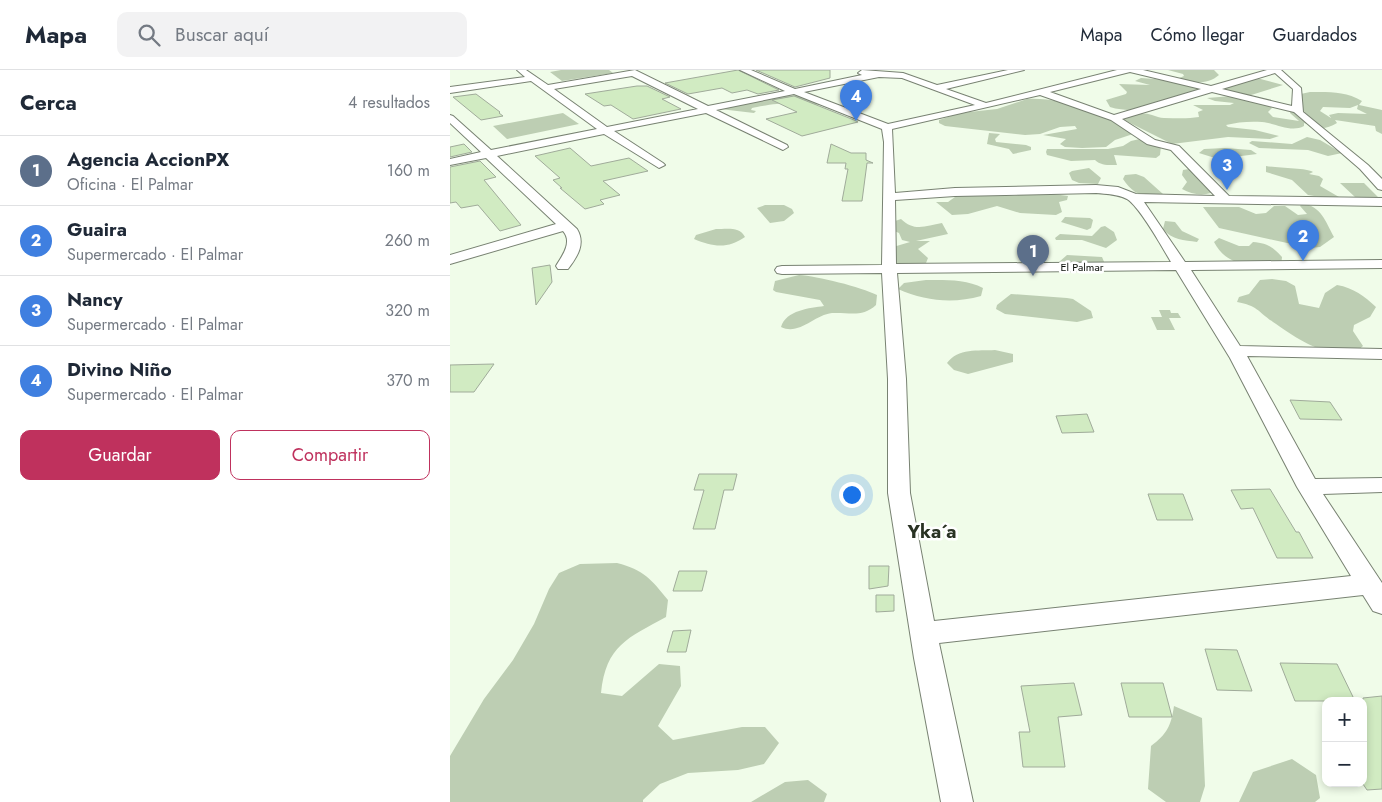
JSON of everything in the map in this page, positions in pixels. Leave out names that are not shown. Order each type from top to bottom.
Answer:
[{"type":"street","points":[[521,70],[605,130],[659,165]]},
{"type":"street","points":[[744,70],[888,132],[1127,70]]},
{"type":"street","points":[[856,70],[876,75],[903,76],[986,106]]},
{"type":"street","points":[[937,88],[1020,70]]},
{"type":"street","points":[[1134,70],[1297,110],[1364,167],[1382,186]]},
{"type":"street","points":[[1114,118],[1276,70],[1297,88],[1297,110]]},
{"type":"street","points":[[546,88],[632,72],[783,146]]},
{"type":"street","points":[[450,162],[876,75]]},
{"type":"street","points":[[450,90],[532,78]]},
{"type":"street","points":[[1041,92],[1114,118],[1150,142],[1179,150],[1225,199]]},
{"type":"street","points":[[450,118],[572,232],[575,240],[571,253],[563,266]]},
{"type":"street","points":[[888,132],[889,268],[897,379],[899,493],[956,802]]},
{"type":"street","points":[[1364,167],[1382,167]]},
{"type":"street","points":[[889,197],[955,192],[1096,189],[1118,191],[1134,198],[1382,202]]},
{"type":"street","points":[[925,633],[1376,594],[1308,487],[1234,351],[1150,218],[1134,198]]},
{"type":"street","points":[[450,260],[565,226]]},
{"type":"street","name":"El Palmar","points":[[782,270],[1382,264]]},
{"type":"street","points":[[1234,351],[1382,354]]},
{"type":"street","points":[[1308,487],[1382,485]]},
{"type":"green space","points":[[561,70],[609,70],[613,73],[562,81],[550,72]]},
{"type":"green space","points":[[1168,70],[1214,70],[1219,75],[1204,82],[1193,82],[1177,79],[1184,76],[1183,74]]},
{"type":"green space","points":[[1249,76],[1283,85],[1248,96],[1219,89],[1234,79]]},
{"type":"green space","points":[[1141,78],[1168,80],[1202,90],[1183,101],[1158,108],[1132,110],[1110,107],[1106,100],[1126,94],[1127,92],[1119,84],[1150,85],[1135,81]]},
{"type":"green space","points":[[1310,92],[1331,92],[1356,98],[1362,101],[1359,105],[1382,110],[1382,134],[1376,131],[1375,126],[1335,120],[1337,123],[1324,128],[1304,123],[1304,126],[1294,128],[1249,122],[1226,125],[1228,127],[1255,130],[1279,136],[1270,139],[1228,137],[1172,144],[1122,119],[1140,114],[1164,118],[1199,117],[1198,112],[1203,110],[1193,105],[1230,105],[1234,103],[1207,98],[1232,96],[1270,106],[1272,108],[1268,112],[1273,117],[1299,121],[1290,113],[1296,95]],"holes":[[[1358,105],[1357,109],[1367,114],[1338,113],[1329,115],[1331,118],[1320,111],[1323,107],[1350,108]]]},
{"type":"green space","points":[[800,95],[821,104],[789,103],[770,105],[752,108],[751,110],[756,111],[754,113],[720,109],[786,96]]},
{"type":"green space","points":[[1027,99],[1056,101],[1083,108],[1136,133],[1115,140],[1106,147],[1082,148],[1065,147],[1060,144],[1066,139],[1043,135],[1077,129],[1075,126],[1060,127],[1040,134],[1025,135],[945,126],[939,123],[939,120],[960,113],[997,109]]},
{"type":"green space","points":[[563,113],[579,124],[507,139],[493,126]]},
{"type":"green space","points":[[989,133],[1000,134],[995,139],[996,142],[1026,145],[1031,147],[1031,150],[1013,154],[1009,149],[987,144]]},
{"type":"green space","points":[[1307,137],[1320,140],[1342,153],[1328,156],[1308,150],[1259,148],[1249,143],[1252,141],[1292,144]]},
{"type":"green space","points":[[1144,138],[1161,146],[1160,155],[1156,158],[1114,155],[1117,165],[1109,165],[1095,160],[1071,161],[1047,155],[1046,152],[1047,149],[1108,149],[1123,146],[1131,141]]},
{"type":"green space","points":[[1204,149],[1251,150],[1257,154],[1218,159],[1199,153]]},
{"type":"green space","points":[[1266,166],[1313,172],[1309,174],[1323,179],[1320,186],[1339,197],[1338,200],[1308,195],[1292,180],[1266,172]]},
{"type":"green space","points":[[1089,168],[1101,178],[1098,184],[1079,183],[1072,180],[1069,173]]},
{"type":"green space","points":[[1189,169],[1214,183],[1211,193],[1196,194],[1182,189],[1187,182],[1182,175],[1183,170]]},
{"type":"green space","points":[[1136,174],[1144,177],[1163,194],[1151,197],[1135,192],[1123,179],[1125,175]]},
{"type":"green space","points":[[1340,183],[1364,183],[1379,198],[1355,197]]},
{"type":"green space","points":[[1030,191],[1068,196],[1067,200],[1059,202],[1062,212],[1056,215],[1020,213],[997,206],[968,214],[952,215],[936,202],[948,202],[955,197],[963,195],[1015,196]]},
{"type":"green space","points":[[1302,203],[1319,211],[1334,237],[1320,247],[1310,248],[1219,228],[1203,207],[1239,207],[1256,214],[1266,213],[1274,206],[1285,206],[1298,215],[1307,214],[1300,206]]},
{"type":"green space","points":[[765,205],[784,205],[792,209],[794,213],[784,221],[770,223],[757,208]]},
{"type":"green space","points":[[1065,217],[1090,218],[1093,220],[1091,228],[1087,230],[1061,222]]},
{"type":"green space","points":[[901,219],[915,227],[942,223],[948,234],[916,241],[930,241],[918,249],[928,258],[926,263],[918,270],[882,258],[883,250],[910,242],[902,240],[899,233],[887,228],[889,223]]},
{"type":"green space","points":[[1165,221],[1175,222],[1182,231],[1199,239],[1197,242],[1179,239],[1170,235],[1163,229]]},
{"type":"green space","points":[[1105,226],[1114,232],[1117,240],[1106,248],[1082,240],[1056,240],[1055,238],[1060,234],[1092,236],[1101,227]]},
{"type":"green space","points":[[716,229],[740,231],[745,237],[733,244],[726,245],[708,244],[694,239],[696,235]]},
{"type":"green space","points":[[1219,238],[1239,246],[1249,246],[1253,242],[1269,246],[1282,257],[1281,267],[1251,265],[1234,261],[1226,257],[1214,242]]},
{"type":"green space","points":[[1067,255],[1102,257],[1105,264],[1063,267],[1059,262]]},
{"type":"green space","points":[[799,275],[850,285],[870,292],[877,295],[876,305],[866,312],[825,315],[794,329],[781,327],[784,321],[793,313],[824,306],[820,300],[773,290],[775,281]]},
{"type":"green space","points":[[926,280],[963,282],[983,288],[981,296],[960,300],[929,299],[898,289],[904,283]]},
{"type":"green space","points":[[1260,280],[1286,281],[1295,286],[1299,304],[1319,308],[1325,293],[1337,285],[1354,290],[1363,296],[1376,307],[1370,317],[1354,325],[1353,331],[1363,346],[1357,351],[1322,349],[1293,335],[1253,307],[1237,302],[1239,297],[1249,294]]},
{"type":"green space","points":[[1011,294],[1073,299],[1091,311],[1093,318],[1077,322],[1005,314],[996,309],[997,305]]},
{"type":"green space","points":[[1159,310],[1170,310],[1171,313],[1178,313],[1181,318],[1169,318],[1175,330],[1157,330],[1151,317],[1162,317]]},
{"type":"green space","points":[[995,350],[1013,354],[1013,362],[968,374],[954,370],[947,363],[952,358],[963,353]]},
{"type":"green space","points":[[617,563],[641,572],[657,586],[668,600],[666,617],[630,638],[614,653],[608,664],[601,693],[622,696],[659,664],[680,666],[681,686],[658,726],[673,740],[742,727],[765,727],[779,743],[764,764],[738,770],[688,773],[660,784],[643,802],[450,802],[450,756],[484,699],[513,660],[534,624],[549,589],[559,573],[580,564]]},
{"type":"green space","points":[[1174,706],[1202,718],[1205,786],[1200,802],[1166,802],[1148,789],[1151,746],[1161,738],[1167,729]]},
{"type":"green space","points":[[1292,759],[1316,775],[1320,798],[1315,802],[1239,802],[1253,772]]},
{"type":"green space","points":[[808,780],[827,794],[824,802],[751,802],[785,782]]},
{"type":"building","points":[[738,70],[779,90],[758,94],[747,90],[732,93],[722,88],[688,94],[665,83]]},
{"type":"building","points":[[756,70],[830,70],[830,78],[795,87]]},
{"type":"building","points":[[647,86],[670,97],[662,99],[681,109],[633,119],[611,105],[604,106],[585,94]]},
{"type":"building","points":[[476,94],[503,116],[481,120],[453,97]]},
{"type":"building","points":[[794,96],[858,122],[802,136],[766,119],[797,112],[772,100]]},
{"type":"building","points":[[464,144],[472,152],[450,157],[450,147]]},
{"type":"building","points":[[831,144],[851,153],[866,153],[866,160],[873,163],[867,163],[862,201],[842,201],[848,169],[845,169],[846,163],[827,163]]},
{"type":"building","points":[[570,148],[591,166],[629,158],[648,171],[603,181],[620,195],[600,200],[604,204],[585,209],[560,188],[562,188],[553,180],[560,178],[535,156]]},
{"type":"building","points":[[480,161],[496,177],[484,180],[521,225],[500,231],[478,205],[461,208],[456,202],[450,203],[450,167]]},
{"type":"building","points":[[550,265],[552,282],[536,305],[532,268]]},
{"type":"building","points":[[494,364],[474,392],[450,392],[450,365]]},
{"type":"building","points":[[1290,400],[1330,402],[1342,420],[1300,419]]},
{"type":"building","points":[[1087,414],[1094,432],[1062,433],[1056,416]]},
{"type":"building","points":[[699,474],[737,474],[733,490],[724,490],[715,529],[693,529],[704,490],[694,490]]},
{"type":"building","points":[[1270,489],[1296,532],[1299,532],[1313,558],[1277,558],[1253,508],[1241,509],[1231,490]]},
{"type":"building","points":[[1148,494],[1183,494],[1193,520],[1157,520]]},
{"type":"building","points":[[869,566],[889,566],[888,586],[869,589]]},
{"type":"building","points":[[679,571],[707,571],[702,591],[673,591]]},
{"type":"building","points":[[876,595],[894,595],[894,611],[876,612]]},
{"type":"building","points":[[691,630],[686,652],[667,652],[673,631]]},
{"type":"building","points":[[1205,649],[1237,650],[1252,691],[1217,690]]},
{"type":"building","points":[[1280,663],[1337,664],[1353,697],[1322,697],[1322,701],[1295,701]]},
{"type":"building","points":[[1074,683],[1082,715],[1058,717],[1065,767],[1023,767],[1019,732],[1030,732],[1021,686]]},
{"type":"building","points":[[1121,683],[1163,683],[1172,717],[1129,717]]},
{"type":"building","points":[[1382,696],[1382,789],[1367,790],[1365,787],[1367,787],[1367,698]]},
{"type":"place","name":"Divino Niño","points":[[856,121]]},
{"type":"place","name":"Nancy","points":[[1227,190]]},
{"type":"place","name":"Guaira","points":[[1303,261]]},
{"type":"place","name":"Agencia AccionPX","points":[[1033,276]]},
{"type":"district","name":"Yka´a","points":[[932,531]]}]
